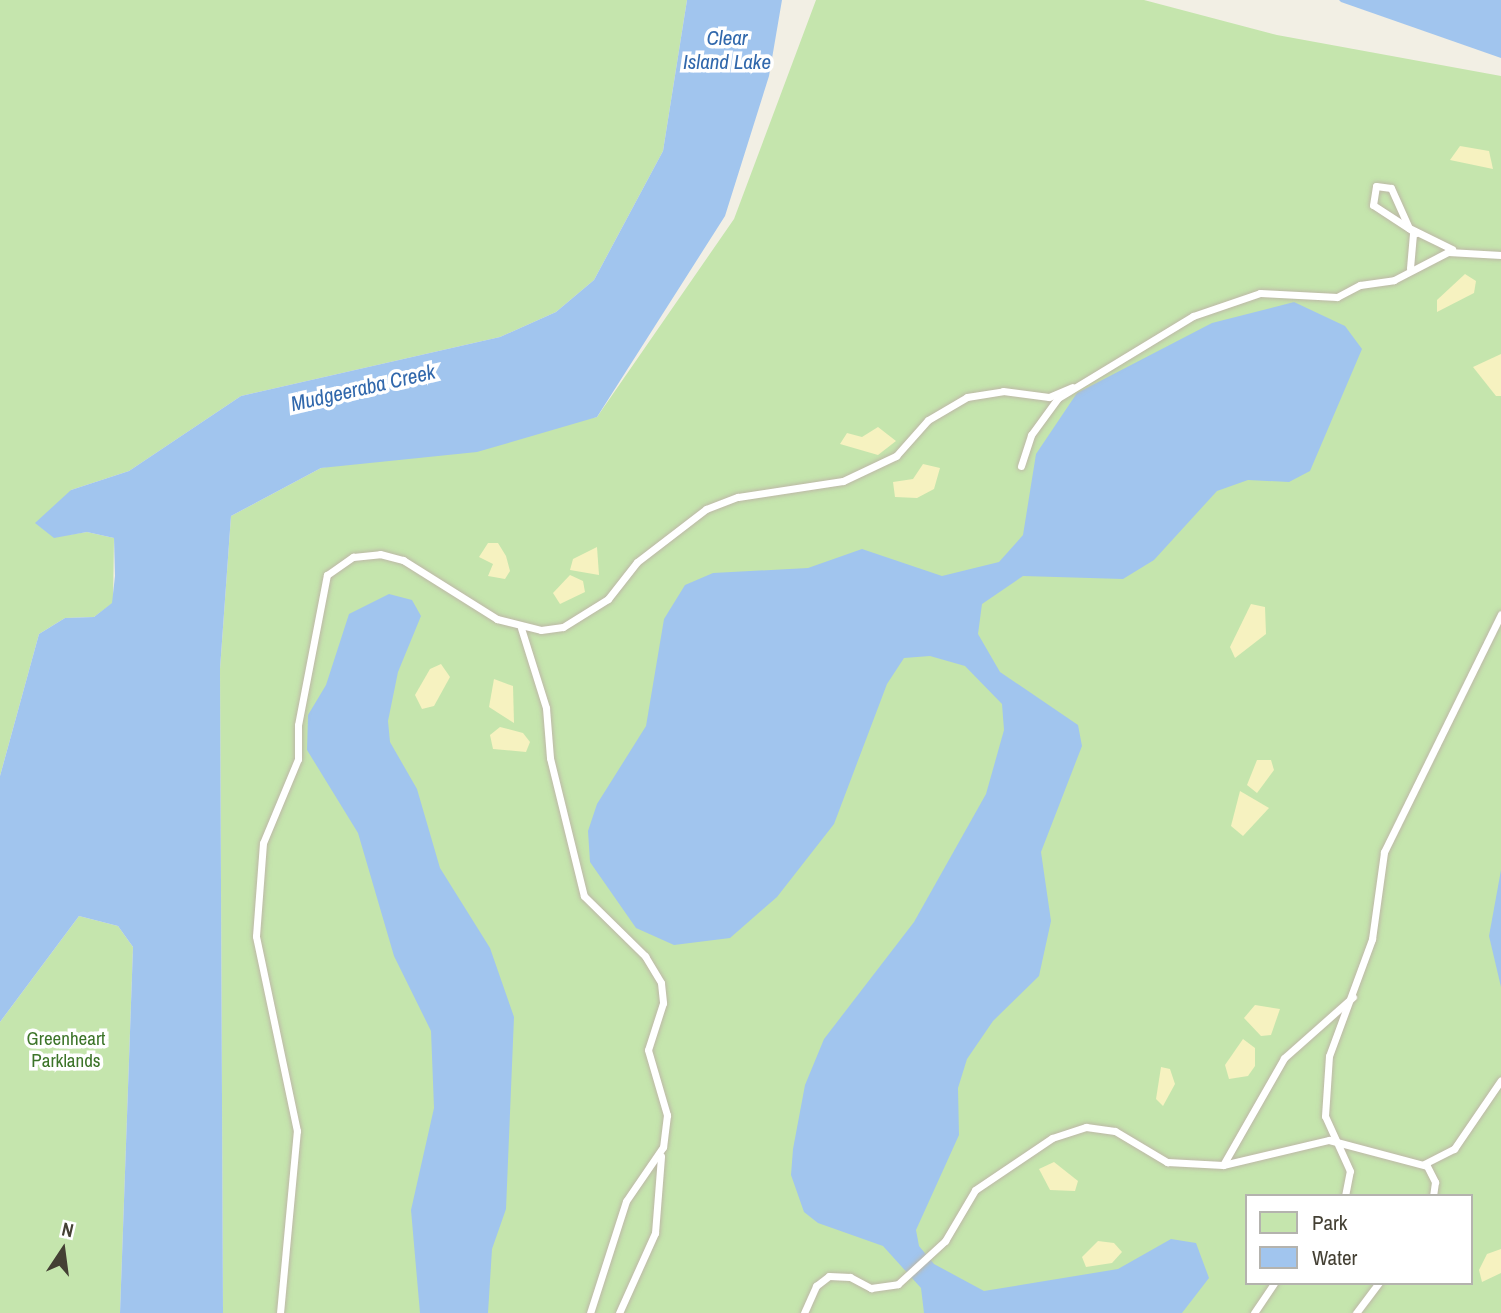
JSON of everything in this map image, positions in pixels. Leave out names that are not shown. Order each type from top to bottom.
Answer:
[{"type":"lane","points":[[1409,271],[1417,248],[1414,233],[1391,188],[1376,186],[1373,205],[1414,233],[1477,252]]},
{"type":"lane","points":[[280,1313],[297,1131],[256,936],[263,843],[298,759],[298,725],[323,586],[337,565],[380,554],[403,560],[521,628],[541,630],[578,620],[608,599],[637,562],[706,509],[738,497],[844,481],[896,456],[928,420],[967,397],[1003,391],[1049,397],[1072,387],[1161,332],[1231,300],[1271,292],[1327,299],[1409,271],[1448,252],[1501,255]]},
{"type":"lane","points":[[1021,466],[1037,424],[1072,387]]},
{"type":"lane","points":[[1345,1194],[1349,1171],[1333,1141],[1324,1075],[1375,927],[1384,852],[1501,614]]},
{"type":"lane","points":[[521,628],[546,708],[550,758],[584,896],[645,956],[661,983],[663,1003],[648,1050],[667,1115],[655,1233],[619,1313]]},
{"type":"lane","points":[[1223,1165],[1284,1058],[1353,997]]},
{"type":"lane","points":[[1423,1164],[1454,1149],[1501,1080]]},
{"type":"lane","points":[[804,1313],[816,1286],[829,1276],[850,1276],[871,1288],[898,1284],[945,1241],[975,1190],[1052,1138],[1086,1127],[1115,1131],[1167,1162],[1223,1165],[1333,1141],[1423,1164],[1433,1175],[1433,1194]]},
{"type":"lane","points":[[590,1313],[626,1201],[662,1148]]},
{"type":"lane","points":[[1254,1313],[1273,1285]]},
{"type":"lane","points":[[1356,1313],[1377,1285]]},
{"type":"green space","points":[[0,0],[687,0],[663,151],[594,280],[556,312],[500,337],[241,396],[129,471],[71,490],[54,537],[87,532],[114,538],[113,603],[94,617],[65,618],[39,634],[0,776]]},
{"type":"green space","points":[[816,0],[1144,0],[1277,35],[1501,76],[1501,1313],[223,1313],[220,669],[231,516],[321,468],[597,417],[734,219]]},
{"type":"green space","name":"Greenheart Parklands","points":[[79,916],[118,926],[133,947],[120,1313],[0,1313],[0,1022]]},
{"type":"sand","points":[[1460,146],[1489,151],[1493,169],[1450,160]]},
{"type":"sand","points":[[1465,274],[1476,281],[1474,293],[1437,312],[1437,300]]},
{"type":"sand","points":[[1501,354],[1501,396],[1496,396],[1473,367]]},
{"type":"sand","points":[[878,427],[896,441],[878,455],[840,444],[847,433],[862,437]]},
{"type":"sand","points":[[923,464],[940,468],[934,489],[917,498],[895,497],[893,482],[913,479]]},
{"type":"sand","points":[[488,543],[498,543],[506,556],[510,571],[505,579],[488,576],[493,564],[479,557]]},
{"type":"sand","points":[[597,547],[599,575],[570,570],[573,559]]},
{"type":"sand","points":[[570,575],[583,581],[585,592],[560,604],[553,593]]},
{"type":"sand","points":[[1251,604],[1265,607],[1266,634],[1235,658],[1230,647]]},
{"type":"sand","points":[[441,664],[450,677],[434,706],[422,709],[415,695],[430,669]]},
{"type":"sand","points":[[494,679],[513,686],[514,723],[489,707]]},
{"type":"sand","points":[[500,727],[523,733],[530,742],[526,752],[493,749],[490,735]]},
{"type":"sand","points":[[1257,760],[1271,760],[1274,770],[1257,793],[1247,785]]},
{"type":"sand","points":[[1240,791],[1269,808],[1243,836],[1231,826]]},
{"type":"sand","points":[[1255,1005],[1280,1009],[1271,1035],[1261,1036],[1244,1018]]},
{"type":"sand","points":[[1243,1039],[1255,1048],[1255,1066],[1248,1076],[1229,1079],[1225,1065]]},
{"type":"sand","points":[[1161,1067],[1170,1069],[1175,1084],[1163,1106],[1156,1099]]},
{"type":"sand","points":[[1054,1162],[1078,1181],[1075,1191],[1050,1190],[1039,1169]]},
{"type":"sand","points":[[1098,1241],[1114,1243],[1122,1252],[1112,1263],[1086,1267],[1082,1257]]},
{"type":"sand","points":[[1501,1249],[1501,1273],[1482,1282],[1479,1270],[1487,1254]]},
{"type":"water","points":[[687,0],[782,0],[769,76],[725,216],[597,417],[477,452],[321,468],[231,516],[220,669],[223,1313],[120,1313],[133,947],[118,926],[79,916],[0,1022],[0,776],[39,634],[65,618],[94,617],[112,603],[115,576],[114,538],[87,532],[54,538],[35,523],[71,490],[129,471],[241,396],[500,337],[556,312],[594,280],[663,151]]},
{"type":"water","points":[[1339,0],[1501,0],[1501,58],[1341,2]]},
{"type":"water","points":[[1294,302],[1345,326],[1362,349],[1310,471],[1289,482],[1248,480],[1217,491],[1154,560],[1123,579],[1023,576],[982,604],[978,634],[1000,672],[1078,725],[1082,746],[1041,852],[1051,921],[1039,976],[993,1021],[967,1059],[958,1088],[959,1135],[916,1230],[919,1246],[934,1264],[984,1291],[1118,1269],[1171,1239],[1196,1243],[1209,1278],[1182,1313],[924,1313],[921,1288],[883,1246],[818,1223],[804,1212],[791,1175],[793,1149],[805,1085],[824,1039],[914,922],[986,794],[1004,730],[1002,704],[965,666],[930,656],[904,658],[887,684],[834,824],[777,897],[730,938],[674,945],[636,928],[590,862],[588,831],[597,804],[646,726],[664,619],[685,585],[713,573],[808,568],[862,549],[942,576],[999,562],[1023,535],[1036,454],[1077,393],[1212,323]]},
{"type":"water","points":[[389,594],[412,600],[421,616],[398,672],[388,721],[390,742],[417,789],[440,868],[490,948],[514,1017],[506,1209],[492,1249],[488,1313],[420,1313],[411,1210],[434,1108],[431,1031],[394,956],[358,833],[307,750],[308,715],[326,685],[349,614]]},
{"type":"water","points":[[1501,870],[1501,987],[1489,936]]},
{"type":"water label","name":"Clear Island Lake","points":[[727,50]]},
{"type":"water label","name":"Mudgeeraba Creek","points":[[363,388]]}]
